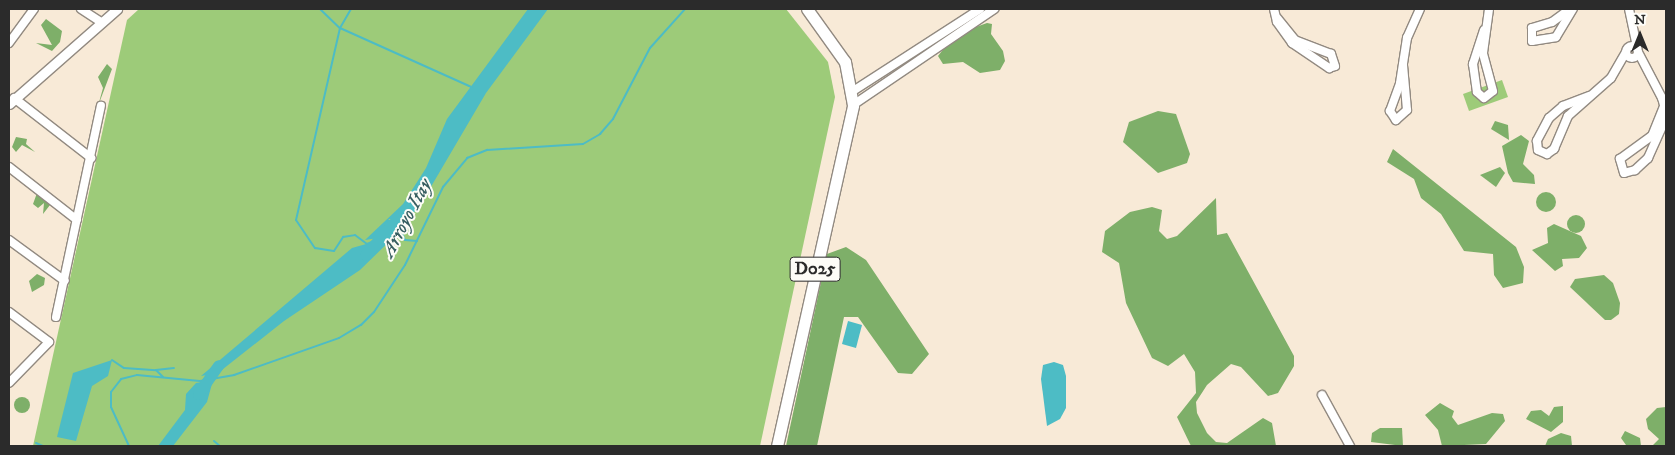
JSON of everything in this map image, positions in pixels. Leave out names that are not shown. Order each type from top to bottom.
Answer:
[{"type":"main road","name":"D025","points":[[777,446],[853,105],[852,91],[845,62],[807,9]]},
{"type":"street","points":[[9,43],[34,9]]},
{"type":"street","points":[[81,9],[101,22]]},
{"type":"street","points":[[91,158],[11,101],[117,9]]},
{"type":"street","points":[[852,91],[980,9]]},
{"type":"street","points":[[853,105],[994,9]]},
{"type":"street","points":[[1274,9],[1277,18],[1281,30],[1299,49],[1328,68],[1335,66],[1331,54],[1295,40],[1277,18]]},
{"type":"street","points":[[1403,65],[1407,110],[1396,120],[1390,111],[1403,65],[1407,38],[1420,9]]},
{"type":"street","points":[[1484,30],[1484,62],[1493,91],[1484,98],[1477,92],[1473,64],[1489,9]]},
{"type":"street","points":[[1571,9],[1556,37],[1532,41],[1532,28],[1552,22],[1571,9]]},
{"type":"street","points":[[1629,9],[1632,52],[1643,65],[1664,107],[1663,130],[1654,149],[1635,170],[1624,173],[1620,159],[1652,136],[1664,107]]},
{"type":"street","points":[[1589,96],[1563,106],[1549,118],[1537,141],[1538,150],[1547,154],[1554,149],[1568,116],[1589,96],[1621,64],[1632,52]]},
{"type":"street","points":[[56,318],[101,106]]},
{"type":"street","points":[[9,167],[77,220]]},
{"type":"street","points":[[9,240],[65,281]]},
{"type":"street","points":[[9,312],[49,342],[9,383]]},
{"type":"street","points":[[1322,395],[1350,446]]},
{"type":"green space","points":[[139,9],[786,9],[828,62],[835,97],[760,446],[33,446],[127,20]]},
{"type":"green space","points":[[46,19],[62,31],[60,42],[52,51],[36,43],[52,45],[41,25]]},
{"type":"green space","points":[[987,23],[992,24],[991,34],[1003,51],[1005,61],[1000,70],[980,73],[963,62],[943,64],[938,56],[945,47],[965,31]]},
{"type":"green space","points":[[107,64],[112,69],[98,106],[103,88],[98,77]]},
{"type":"green space","points":[[1502,80],[1508,97],[1469,111],[1463,94]]},
{"type":"green space","points":[[1158,111],[1176,114],[1190,154],[1187,163],[1158,173],[1123,142],[1129,122]]},
{"type":"green space","points":[[1495,121],[1508,125],[1509,140],[1491,129]]},
{"type":"green space","points":[[1521,135],[1529,141],[1523,164],[1534,175],[1535,184],[1513,182],[1508,173],[1502,146]]},
{"type":"green space","points":[[16,137],[27,139],[26,144],[35,152],[22,145],[16,152],[12,147]]},
{"type":"green space","points":[[1393,149],[1516,247],[1524,267],[1523,283],[1503,288],[1494,275],[1493,254],[1464,251],[1441,214],[1421,198],[1414,179],[1387,162]]},
{"type":"green space","points":[[1500,167],[1505,173],[1496,187],[1480,175]]},
{"type":"green space","points":[[1542,192],[1550,192],[1556,198],[1556,206],[1550,212],[1542,212],[1536,206],[1536,198]]},
{"type":"green space","points":[[37,193],[50,205],[43,214],[44,203],[38,208],[33,204]]},
{"type":"green space","points":[[1216,198],[1217,235],[1227,233],[1294,356],[1294,366],[1278,393],[1268,396],[1241,367],[1231,364],[1207,385],[1196,402],[1197,413],[1207,433],[1216,442],[1227,443],[1263,418],[1272,423],[1276,446],[1191,446],[1177,417],[1196,393],[1195,372],[1184,354],[1168,366],[1152,358],[1126,303],[1119,263],[1102,252],[1105,231],[1130,212],[1152,207],[1162,210],[1159,231],[1167,239],[1177,236]]},
{"type":"green space","points":[[1576,215],[1582,218],[1585,224],[1582,230],[1576,233],[1570,230],[1567,224],[1570,218]]},
{"type":"green space","points":[[1554,224],[1581,236],[1587,248],[1579,258],[1562,259],[1563,266],[1555,271],[1532,250],[1548,243],[1547,228]]},
{"type":"green space","points":[[846,247],[866,260],[929,354],[912,374],[898,373],[858,317],[844,317],[817,446],[786,446],[827,254]]},
{"type":"green space","points":[[37,274],[45,278],[44,285],[32,292],[29,281]]},
{"type":"green space","points":[[1604,275],[1613,283],[1620,303],[1619,314],[1611,320],[1605,320],[1570,287],[1575,279]]},
{"type":"green space","points":[[22,397],[30,405],[22,413],[14,405]]},
{"type":"green space","points":[[1440,403],[1454,411],[1452,417],[1458,425],[1492,413],[1503,414],[1505,421],[1486,444],[1442,446],[1438,430],[1425,415]]},
{"type":"green space","points":[[1563,406],[1563,422],[1551,432],[1526,419],[1531,411],[1541,410],[1549,416],[1554,407]]},
{"type":"green space","points":[[1666,407],[1666,446],[1652,446],[1659,439],[1648,429],[1646,419],[1657,408]]},
{"type":"green space","points":[[1380,428],[1402,428],[1403,446],[1371,442],[1372,433]]},
{"type":"green space","points":[[1625,431],[1640,438],[1641,446],[1613,446],[1626,445],[1621,438]]},
{"type":"green space","points":[[1561,433],[1571,436],[1572,446],[1545,446],[1548,439]]},
{"type":"water","points":[[528,9],[548,9],[486,93],[422,202],[402,228],[397,219],[389,219],[378,238],[365,240],[403,204],[426,168],[447,119]]},
{"type":"water","points":[[389,223],[395,223],[399,232],[360,270],[284,321],[218,373],[201,376],[352,248],[384,239]]},
{"type":"water","points":[[848,321],[862,325],[856,348],[842,344]]},
{"type":"water","points":[[112,360],[108,376],[92,386],[76,441],[57,437],[73,373]]},
{"type":"water","points":[[1054,362],[1063,365],[1066,376],[1066,408],[1060,419],[1047,426],[1041,379],[1043,365]]},
{"type":"water","points":[[213,380],[207,402],[173,446],[158,446],[185,410],[186,394],[196,383]]},
{"type":"waterway","points":[[320,9],[340,28],[296,220],[315,248],[334,251],[343,237],[355,235],[367,244],[381,238],[388,221],[396,221],[405,240],[417,241]]},
{"type":"waterway","points":[[351,9],[340,28],[471,87]]},
{"type":"waterway","name":"Arroyo Itay","points":[[129,446],[111,407],[111,392],[121,379],[137,375],[200,381],[234,375],[339,338],[361,325],[374,312],[405,265],[443,187],[467,158],[487,150],[583,144],[600,134],[613,119],[650,48],[685,9]]},
{"type":"waterway","name":"Arroyo Itay","points":[[365,255],[406,209]]},
{"type":"waterway","points":[[112,360],[124,368],[156,370],[163,377]]},
{"type":"waterway","name":"Arroyo Itay","points":[[198,394],[218,365]]},
{"type":"waterway","points":[[156,370],[174,368]]},
{"type":"waterway","points":[[214,441],[220,446]]},
{"type":"waterway","points":[[36,443],[43,446]]}]
